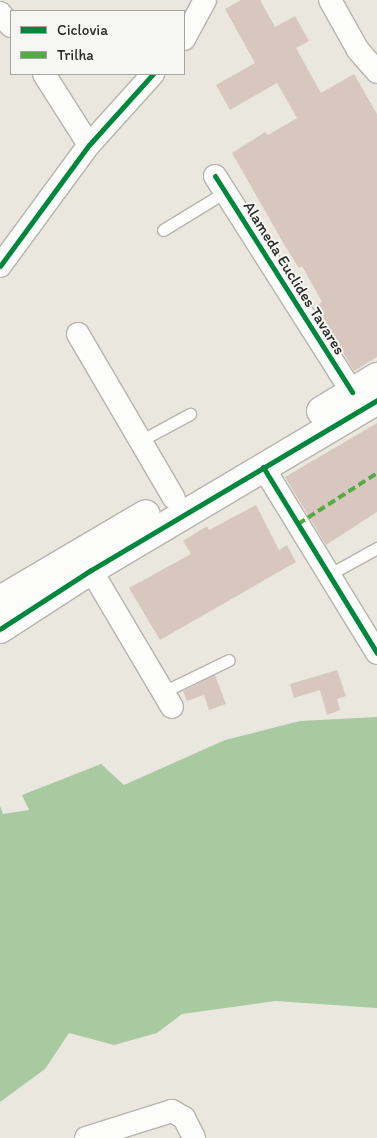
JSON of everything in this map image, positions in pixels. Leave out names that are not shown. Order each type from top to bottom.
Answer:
[{"type":"street","points":[[185,37],[205,0]]},
{"type":"street","points":[[330,0],[358,50],[377,72]]},
{"type":"street","points":[[0,13],[10,25]]},
{"type":"street","points":[[45,75],[89,145]]},
{"type":"street","points":[[0,266],[89,145],[152,75]]},
{"type":"street","name":"Alameda Euclides Tavares","points":[[220,184],[364,396]]},
{"type":"street","points":[[78,334],[174,498]]},
{"type":"street","points":[[0,629],[91,570],[263,467],[364,396],[377,376]]},
{"type":"street","points":[[0,600],[174,498],[364,396]]},
{"type":"street","points":[[263,467],[377,653]]},
{"type":"street","points":[[91,570],[167,700]]},
{"type":"street","points":[[86,1138],[172,1111],[184,1118],[194,1138]]},
{"type":"lane","name":"Alameda Euclides Tavares","points":[[163,230],[220,184]]},
{"type":"lane","points":[[140,441],[190,414]]},
{"type":"lane","points":[[330,574],[377,548]]},
{"type":"lane","points":[[167,700],[229,660]]},
{"type":"green space","points":[[377,717],[377,1008],[275,1001],[182,1014],[157,1033],[114,1045],[69,1033],[45,1069],[0,1102],[0,806],[3,814],[29,810],[22,795],[101,764],[124,785],[225,740],[300,721]]},
{"type":"building","points":[[241,0],[260,0],[275,27],[295,16],[309,41],[296,48],[321,93],[354,74],[377,114],[377,357],[354,371],[316,306],[322,302],[302,266],[299,268],[285,246],[232,153],[265,132],[268,135],[297,118],[277,83],[230,110],[216,85],[255,63],[225,9]]},
{"type":"building","points":[[377,423],[377,512],[326,545],[285,477]]},
{"type":"building","points":[[256,505],[279,550],[287,545],[296,562],[160,640],[129,588],[191,554],[183,541],[207,526],[209,530]]},
{"type":"building","points":[[337,670],[346,696],[337,699],[340,710],[327,715],[320,690],[294,698],[290,684]]},
{"type":"building","points":[[215,675],[226,704],[209,710],[204,695],[187,701],[183,691]]},
{"type":"marked path","points":[[298,524],[377,473]]},
{"type":"cycle path","points":[[0,266],[89,145],[152,75]]},
{"type":"cycle path","points":[[215,176],[352,392]]},
{"type":"cycle path","points":[[0,629],[91,570],[377,400]]},
{"type":"cycle path","points":[[263,467],[377,653]]}]
